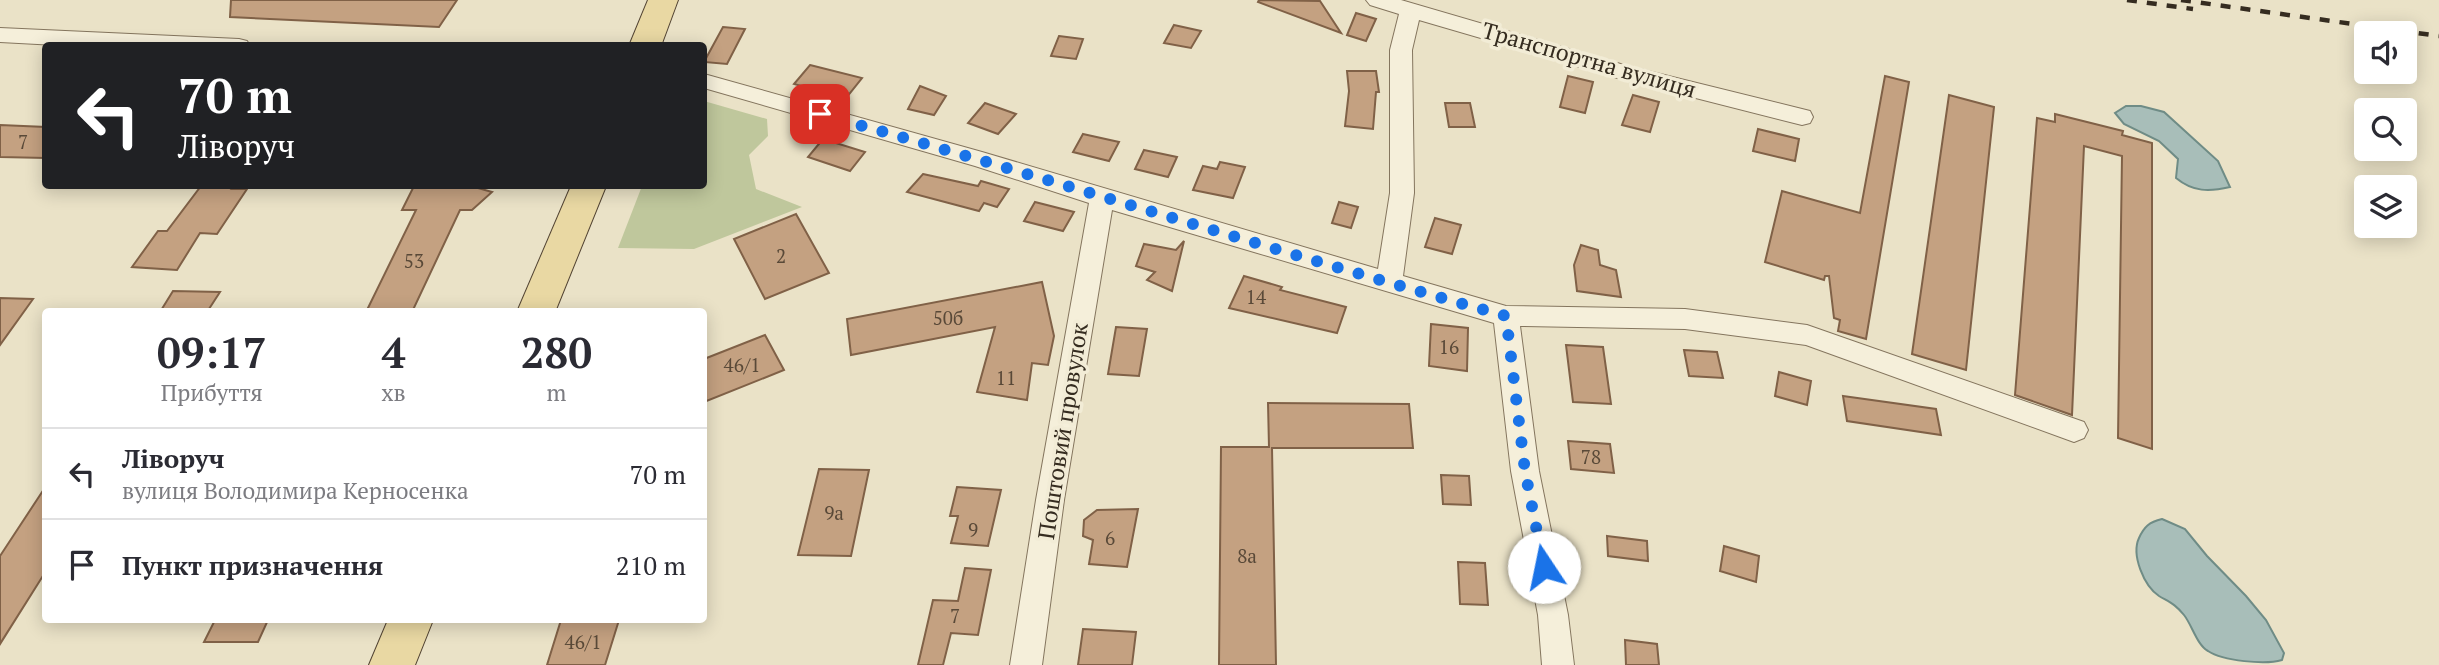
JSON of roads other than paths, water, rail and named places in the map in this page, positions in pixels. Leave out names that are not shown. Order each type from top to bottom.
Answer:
[{"type":"main road","points":[[647,42],[663,0]]},
{"type":"main road","points":[[538,308],[587,189]]},
{"type":"main road","points":[[392,665],[410,623]]},
{"type":"street","name":"Транспортна вулиця","points":[[1377,0],[1621,72],[1802,117]]},
{"type":"street","points":[[1389,283],[1402,193],[1401,50],[1411,10]]},
{"type":"street","points":[[0,35],[152,42]]},
{"type":"street","points":[[707,82],[982,160],[1102,198],[1506,316],[1685,320],[1807,335],[2074,429]]},
{"type":"street","name":"Поштовий провулок","points":[[1026,665],[1050,500],[1102,198]]},
{"type":"street","points":[[1506,316],[1525,471],[1553,615],[1558,665]]},
{"type":"water","points":[[2126,106],[2141,106],[2164,112],[2218,161],[2230,187],[2201,190],[2176,178],[2178,159],[2159,141],[2124,124],[2115,113]]},
{"type":"water","points":[[2162,519],[2185,529],[2246,596],[2266,620],[2284,653],[2282,660],[2244,661],[2208,651],[2181,611],[2148,585],[2140,570],[2137,545],[2145,528]]},
{"type":"railway","points":[[2127,0],[2193,9]]},
{"type":"railway","points":[[2181,0],[2439,36]]}]
